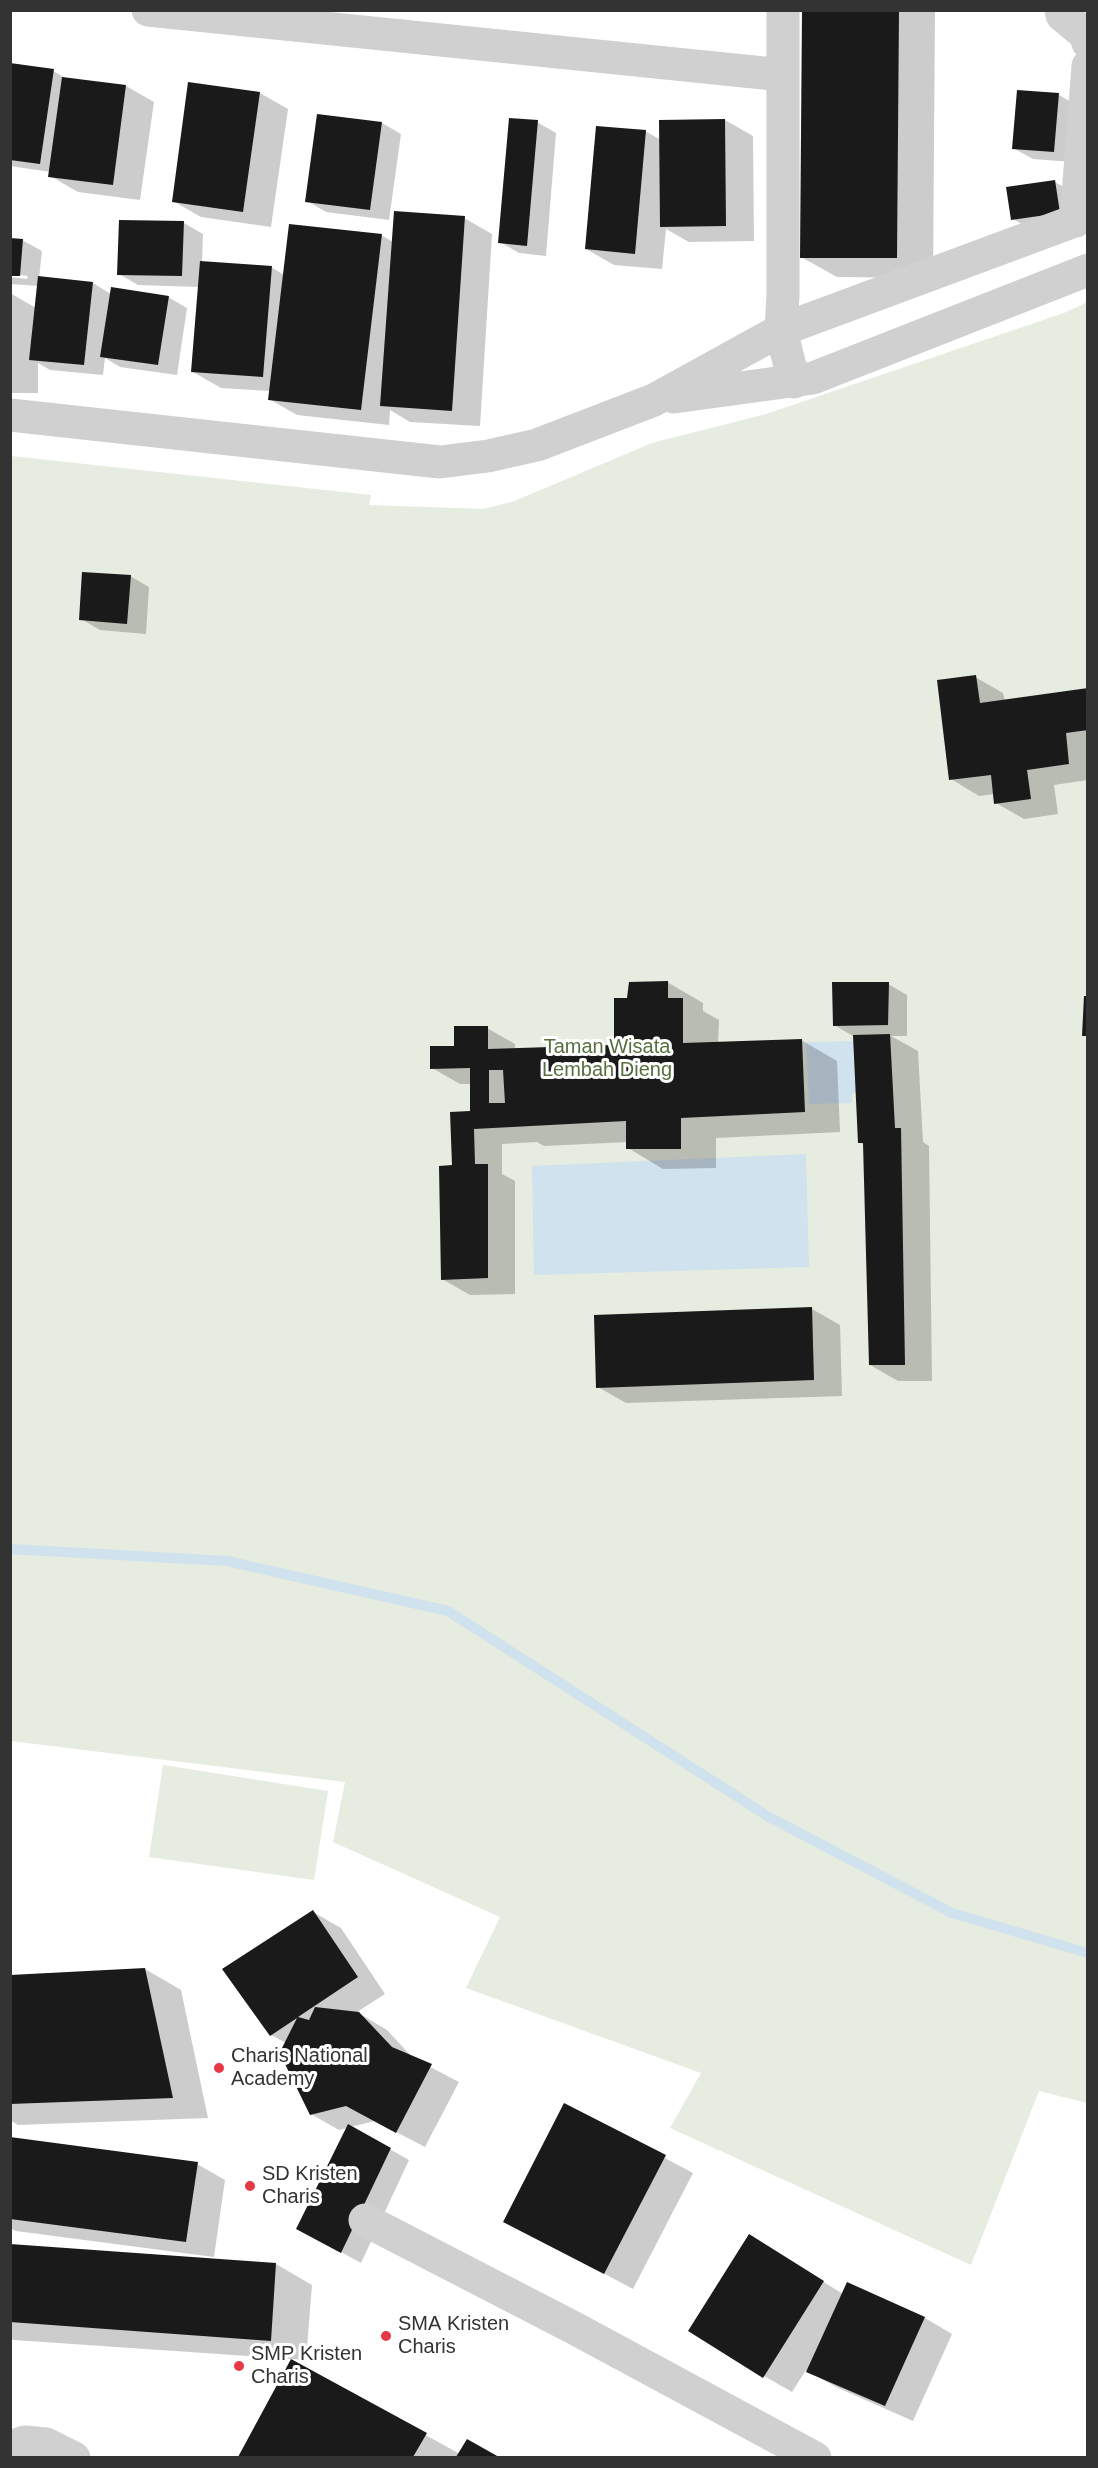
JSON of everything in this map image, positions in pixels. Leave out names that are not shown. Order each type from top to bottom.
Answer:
[{"type":"street","points":[[148,10],[783,75]]},
{"type":"street","points":[[783,10],[781,330],[794,382]]},
{"type":"street","points":[[1061,10],[1062,15],[1086,34],[1088,43]]},
{"type":"street","points":[[10,415],[441,462],[488,456],[537,444],[654,400],[781,330],[1082,219],[1088,66]]},
{"type":"street","points":[[654,400],[813,378],[1088,270]]},
{"type":"street","points":[[365,2220],[576,2329],[814,2457]]},
{"type":"street","points":[[10,2446],[25,2442],[46,2445],[74,2457]]},
{"type":"green space","name":"Taman Wisata Lembah Dieng","points":[[1087,302],[1087,2103],[1039,2091],[971,2265],[670,2128],[701,2073],[466,1988],[500,1917],[333,1842],[345,1782],[11,1741],[11,456],[371,495],[369,505],[483,509],[512,502],[652,443],[766,414],[1064,313]]},
{"type":"green space","points":[[163,1765],[328,1791],[314,1880],[149,1857]]},
{"type":"water","points":[[859,1041],[861,1092],[852,1093],[852,1103],[809,1104],[806,1042]]},
{"type":"water","points":[[806,1154],[809,1267],[534,1275],[532,1166]]},
{"type":"building","points":[[802,10],[899,10],[897,258],[800,258]]},
{"type":"building","points":[[10,63],[54,69],[40,164],[10,160]]},
{"type":"building","points":[[62,77],[126,85],[113,185],[48,177]]},
{"type":"building","points":[[188,82],[260,92],[243,212],[172,202]]},
{"type":"building","points":[[1017,90],[1059,93],[1054,152],[1012,149]]},
{"type":"building","points":[[317,114],[382,122],[370,210],[305,202]]},
{"type":"building","points":[[509,118],[538,120],[527,246],[498,243]]},
{"type":"building","points":[[725,119],[726,226],[660,227],[659,120]]},
{"type":"building","points":[[596,126],[646,130],[635,254],[585,249]]},
{"type":"building","points":[[1055,180],[1060,213],[1011,220],[1006,187]]},
{"type":"building","points":[[394,211],[465,216],[452,411],[380,406]]},
{"type":"building","points":[[119,220],[184,221],[182,276],[117,275]]},
{"type":"building","points":[[289,224],[382,234],[361,410],[268,400]]},
{"type":"building","points":[[10,238],[23,239],[20,276],[10,276]]},
{"type":"building","points":[[200,261],[272,266],[263,377],[191,372]]},
{"type":"building","points":[[38,276],[93,282],[84,365],[29,360]]},
{"type":"building","points":[[111,287],[169,296],[158,365],[100,357]]},
{"type":"building","points":[[82,572],[131,575],[127,624],[79,620]]},
{"type":"building","points":[[976,675],[980,703],[1088,688],[1088,730],[1066,733],[1069,764],[1027,770],[1031,799],[994,804],[991,775],[949,780],[937,680]]},
{"type":"building","points":[[668,981],[668,998],[683,998],[683,1043],[802,1039],[805,1112],[681,1118],[681,1149],[626,1149],[626,1121],[474,1129],[475,1164],[488,1164],[488,1278],[441,1280],[439,1166],[452,1165],[450,1112],[470,1111],[470,1068],[430,1069],[430,1046],[454,1046],[454,1026],[488,1026],[488,1049],[614,1045],[614,998],[627,998],[629,982]],"holes":[[[489,1070],[503,1070],[505,1103],[489,1103]]]},
{"type":"building","points":[[832,982],[889,982],[888,1025],[833,1026]]},
{"type":"building","points":[[1084,996],[1088,996],[1088,1036],[1082,1036]]},
{"type":"building","points":[[890,1034],[895,1128],[901,1128],[905,1365],[869,1365],[863,1143],[858,1143],[853,1035]]},
{"type":"building","points":[[812,1307],[814,1380],[596,1388],[594,1315]]},
{"type":"building","points":[[313,1910],[358,1977],[298,2017],[309,2020],[315,2007],[359,2012],[392,2047],[432,2064],[396,2133],[346,2106],[310,2115],[284,2062],[278,2056],[297,2018],[270,2036],[222,1969]]},
{"type":"building","points":[[145,1968],[173,2098],[10,2104],[10,1975]]},
{"type":"building","points":[[564,2103],[666,2155],[604,2274],[503,2222]]},
{"type":"building","points":[[348,2124],[391,2148],[341,2253],[296,2229]]},
{"type":"building","points":[[10,2137],[198,2162],[186,2242],[10,2219]]},
{"type":"building","points":[[749,2234],[824,2281],[763,2378],[688,2331]]},
{"type":"building","points":[[10,2244],[276,2263],[271,2341],[10,2322]]},
{"type":"building","points":[[847,2282],[925,2317],[885,2406],[806,2372]]},
{"type":"building","points":[[291,2359],[427,2433],[413,2457],[238,2457]]},
{"type":"building","points":[[467,2439],[499,2457],[456,2457]]},
{"type":"waterway","points":[[10,1549],[227,1561],[448,1611],[769,1817],[952,1913],[1088,1953]]},
{"type":"place","name":"Charis National Academy","points":[[219,2068]]},
{"type":"place","name":"SD Kristen Charis","points":[[250,2186]]},
{"type":"place","name":"SMA Kristen Charis","points":[[386,2336]]},
{"type":"place","name":"SMP Kristen Charis","points":[[239,2366]]}]
